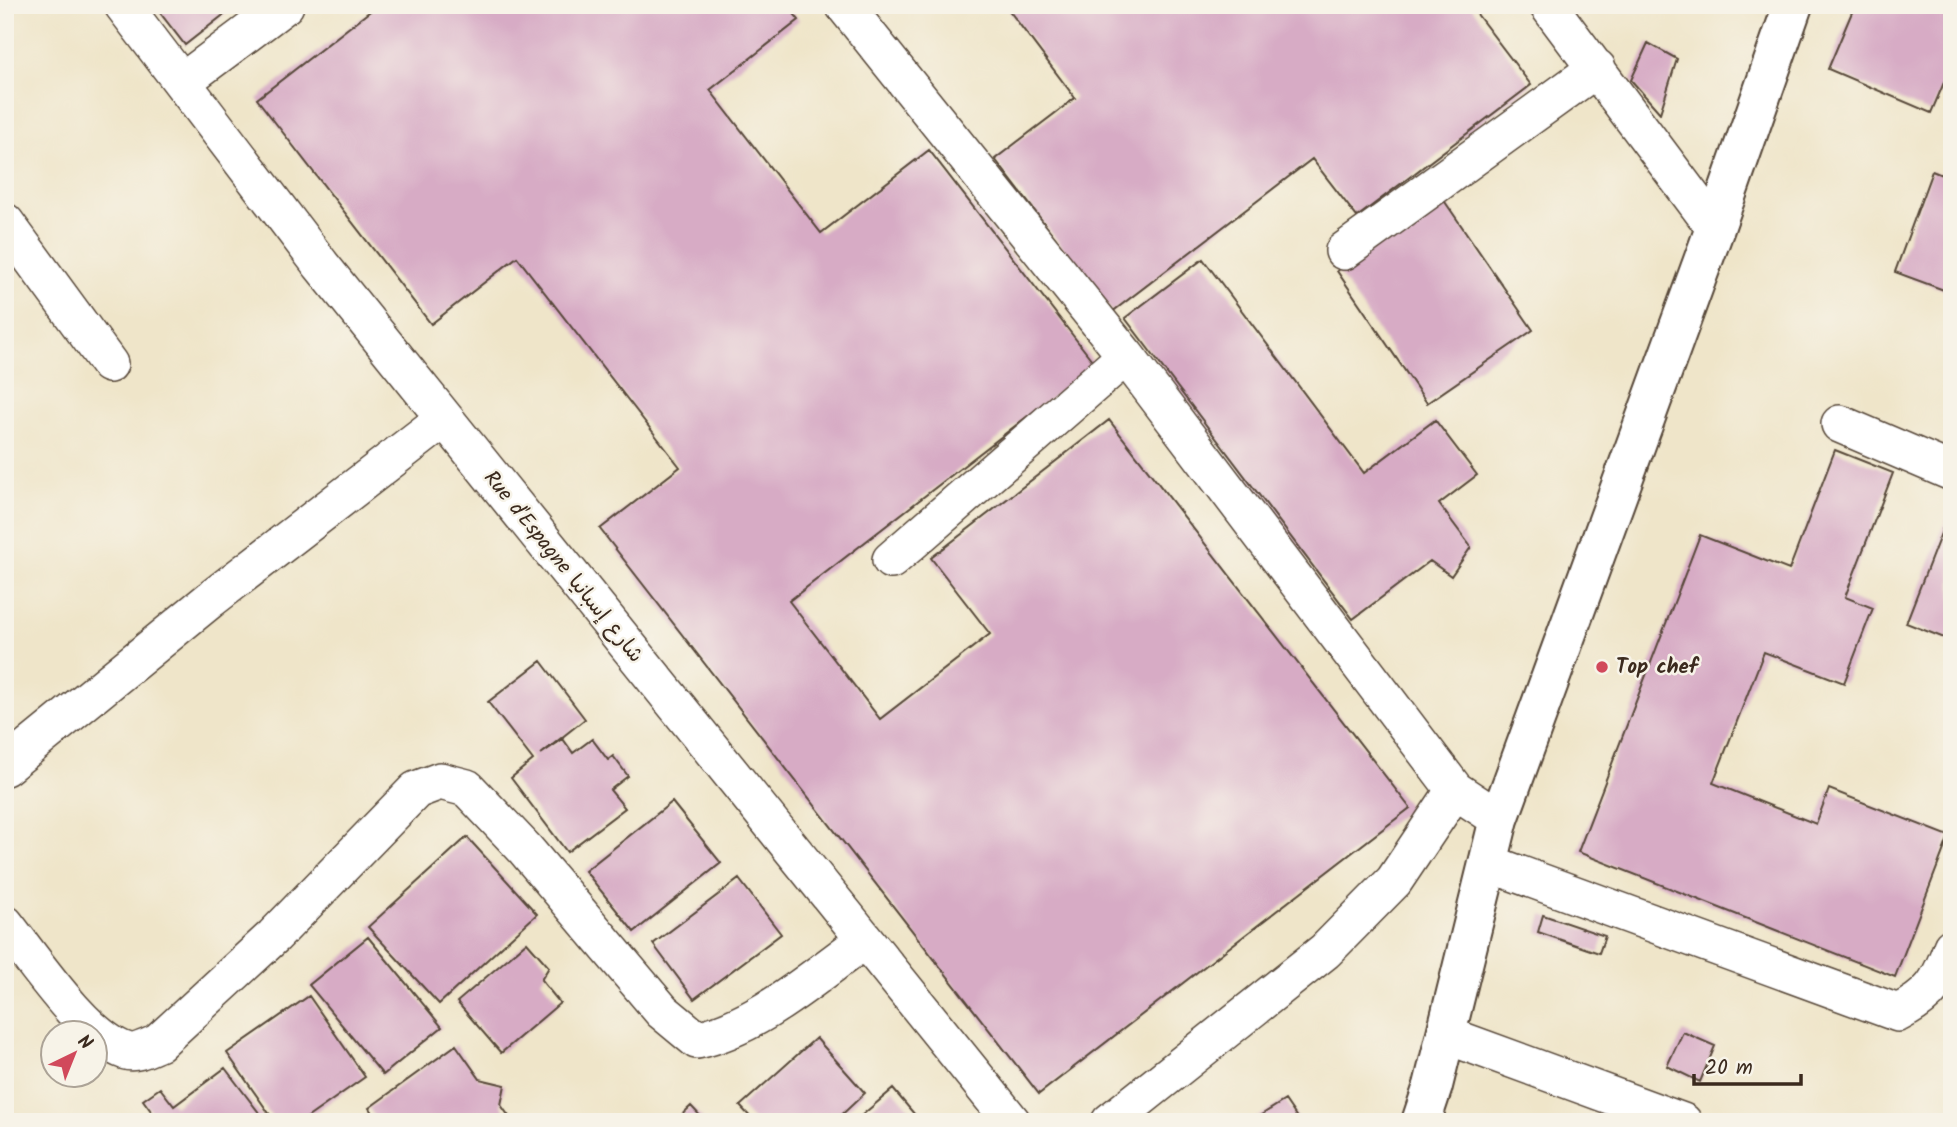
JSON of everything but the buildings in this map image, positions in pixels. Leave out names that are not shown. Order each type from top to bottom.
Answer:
[{"type":"street","name":"Rue d'Espagne شارع إسبانيا","points":[[122,5],[444,419],[1012,1122]]},
{"type":"street","points":[[183,82],[285,5]]},
{"type":"street","points":[[844,5],[1126,356],[1455,790],[1499,819]]},
{"type":"street","points":[[1548,5],[1715,228]]},
{"type":"street","points":[[1421,1122],[1446,1035],[1499,819],[1715,228],[1793,5]]},
{"type":"street","points":[[1344,251],[1597,68]]},
{"type":"street","points":[[5,222],[109,364]]},
{"type":"street","points":[[891,559],[1126,356]]},
{"type":"street","points":[[5,767],[211,599],[444,419]]},
{"type":"street","points":[[1840,424],[1952,472]]},
{"type":"street","points":[[5,924],[73,1010],[101,1036],[125,1050],[134,1052],[158,1043],[275,936],[416,790],[440,781],[467,788],[525,849],[662,1011],[698,1040],[719,1035],[770,1007],[865,940]]},
{"type":"street","points":[[1110,1122],[1325,951],[1394,881],[1455,790]]},
{"type":"street","points":[[1488,863],[1898,1013],[1925,999],[1942,975],[1952,947]]},
{"type":"street","points":[[1446,1035],[1683,1122]]},
{"type":"place","name":"Top chef","points":[[1602,667]]}]
